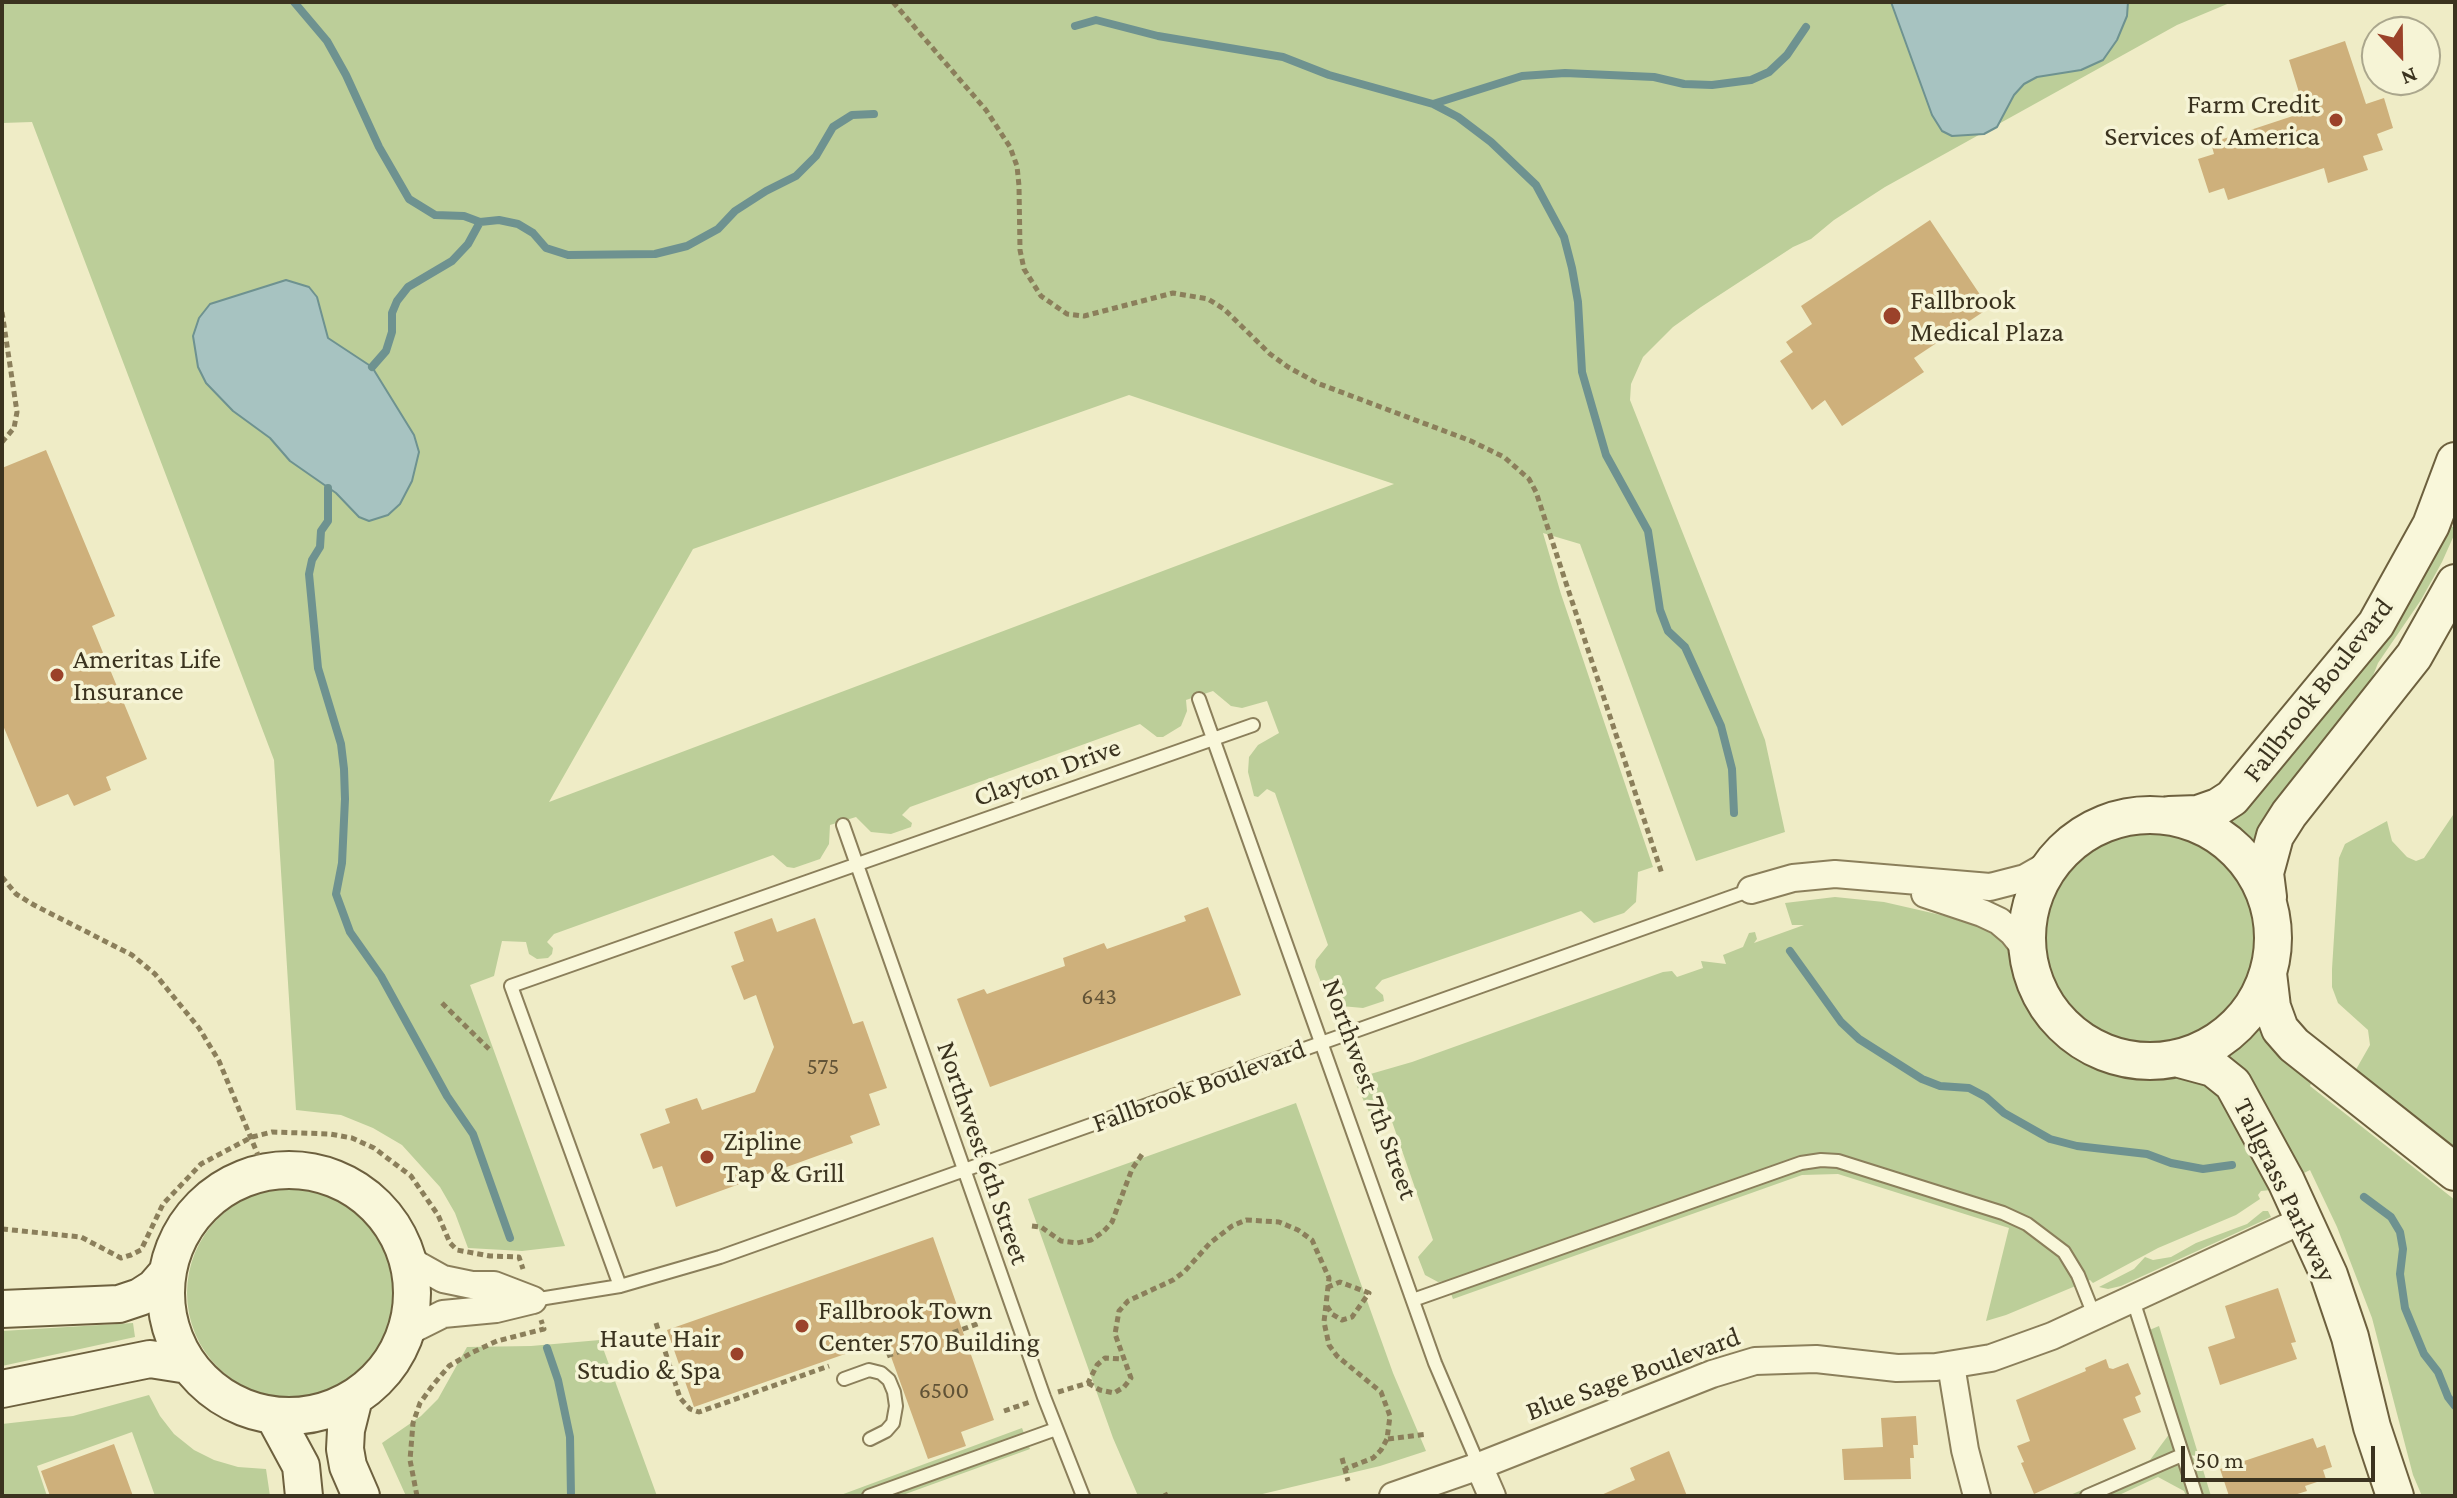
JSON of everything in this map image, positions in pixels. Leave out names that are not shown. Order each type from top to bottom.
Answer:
[{"type":"street","name":"Fallbrook Boulevard","points":[[2153,815],[2198,814],[2218,807],[2232,798],[2258,769],[2376,624],[2431,525],[2455,461]]},
{"type":"street","name":"Fallbrook Boulevard","points":[[2268,903],[2265,873],[2275,836],[2414,656],[2455,583]]},
{"type":"street","points":[[2153,815],[2175,817],[2196,824],[2234,848],[2254,873],[2268,903],[2273,926],[2273,950],[2268,973],[2254,1003],[2234,1028],[2216,1042],[2176,1058],[2153,1061],[2108,1054],[2078,1038],[2053,1014],[2032,975],[2027,928],[2040,882],[2053,862],[2069,846],[2098,827],[2130,817],[2153,815]]},
{"type":"street","name":"Fallbrook Boulevard","points":[[1751,890],[1793,878],[1835,874],[1990,887],[2025,878],[2053,862]]},
{"type":"street","name":"Fallbrook Boulevard","points":[[1864,875],[1982,913],[2012,932],[2028,952]]},
{"type":"street","points":[[2268,973],[2272,1007],[2280,1029],[2294,1045],[2455,1172]]},
{"type":"street","name":"Tallgrass Parkway","points":[[2176,1058],[2213,1068],[2233,1084],[2305,1219],[2350,1337],[2372,1427],[2395,1496]]},
{"type":"street","points":[[296,1170],[326,1175],[354,1188],[388,1219],[409,1260],[413,1284],[407,1332],[386,1369],[354,1398],[315,1414],[274,1416],[249,1410],[225,1399],[188,1365],[173,1336],[166,1305],[167,1273],[182,1231],[212,1197],[231,1184],[265,1172],[296,1170]]},
{"type":"street","name":"Blue Sage Boulevard","points":[[1393,1496],[1479,1466],[1712,1374],[1755,1361],[1804,1359],[1897,1368],[1951,1365],[1991,1358],[2025,1347],[2305,1219]]},
{"type":"street","points":[[409,1260],[443,1279],[472,1285],[494,1285],[533,1300]]},
{"type":"street","points":[[2,1309],[119,1304],[154,1288],[167,1273]]},
{"type":"street","name":"Fallbrook Boulevard","points":[[407,1332],[443,1314],[496,1309],[533,1300]]},
{"type":"street","points":[[2,1389],[150,1359],[188,1365]]},
{"type":"street","points":[[1951,1365],[1965,1450],[1977,1496]]},
{"type":"street","points":[[354,1398],[345,1449],[348,1466],[361,1496]]},
{"type":"street","points":[[274,1416],[301,1466],[304,1496]]},
{"type":"street","name":"Northwest 7th Street","points":[[1479,1466],[1492,1496]]},
{"type":"lane","name":"Northwest 7th Street","points":[[1199,699],[1435,1363],[1479,1466]]},
{"type":"lane","name":"Clayton Drive","points":[[620,1286],[511,986],[1253,725]]},
{"type":"lane","name":"Northwest 6th Street","points":[[843,825],[963,1170],[1083,1496]]},
{"type":"lane","name":"Fallbrook Boulevard","points":[[533,1300],[620,1286],[720,1257],[1751,890]]},
{"type":"lane","points":[[1413,1300],[1801,1163],[1821,1160],[1838,1161],[2003,1213],[2027,1224],[2064,1252],[2078,1275],[2094,1315]]},
{"type":"lane","points":[[2132,1297],[2196,1496]]},
{"type":"lane","points":[[844,1379],[869,1370],[881,1373],[889,1380],[896,1406],[893,1423],[886,1431],[870,1439]]},
{"type":"lane","points":[[869,1496],[1056,1429]]},
{"type":"lane","points":[[2087,1496],[2182,1455]]},
{"type":"path","points":[[893,2],[986,110],[1010,147],[1017,166],[1019,186],[1020,250],[1024,269],[1041,296],[1067,314],[1084,316],[1173,293],[1208,299],[1224,309],[1270,354],[1317,383],[1471,441],[1504,457],[1529,479],[1536,492],[1662,874]]},
{"type":"path","points":[[2,312],[17,412],[14,428],[2,442]]},
{"type":"path","points":[[2,877],[16,894],[132,955],[155,974],[199,1028],[219,1061],[265,1172]]},
{"type":"path","points":[[442,1003],[489,1049]]},
{"type":"path","points":[[2,1229],[71,1235],[95,1242],[121,1258],[131,1255],[141,1250],[158,1213],[179,1185],[201,1164],[252,1137],[288,1132],[352,1138],[393,1160],[411,1176],[457,1250],[519,1257]]},
{"type":"path","points":[[1032,1226],[1041,1227],[1061,1241],[1077,1243],[1091,1240],[1103,1232],[1118,1210],[1132,1169],[1143,1153]]},
{"type":"path","points":[[1122,1359],[1105,1358],[1097,1365],[1088,1383],[1114,1393],[1124,1387],[1131,1378],[1115,1334],[1119,1311],[1139,1294],[1173,1280],[1185,1271],[1221,1233],[1246,1220],[1279,1222],[1298,1230],[1312,1240],[1326,1268],[1328,1287],[1324,1322],[1329,1345],[1337,1356],[1381,1392],[1390,1416],[1387,1439],[1381,1450],[1373,1458],[1345,1469]]},
{"type":"path","points":[[1327,1306],[1332,1314],[1342,1320],[1352,1317],[1369,1293],[1340,1282],[1328,1287]]},
{"type":"path","points":[[656,1323],[680,1398],[690,1409],[699,1412],[830,1366]]},
{"type":"path","points":[[883,1352],[887,1356],[980,1323]]},
{"type":"path","points":[[417,1496],[410,1460],[413,1423],[420,1403],[433,1385],[449,1366],[473,1352],[497,1341],[544,1329]]},
{"type":"path","points":[[1387,1439],[1427,1434]]},
{"type":"path","points":[[1342,1458],[1348,1481]]},
{"type":"green space","points":[[2,2],[2232,2],[2177,25],[1885,187],[1811,239],[1793,247],[1701,307],[1673,327],[1643,357],[1631,384],[1630,400],[1765,740],[1785,832],[1696,861],[1580,544],[1543,533],[1653,867],[1638,872],[1636,902],[1624,913],[1594,923],[1581,911],[1382,980],[1375,988],[1383,995],[1384,1001],[1363,1008],[1341,1006],[1331,1000],[1324,990],[1315,967],[1316,960],[1328,945],[1275,793],[1267,789],[1258,797],[1254,796],[1248,772],[1249,757],[1258,745],[1279,733],[1267,701],[1242,708],[1231,706],[1213,691],[1186,700],[1187,711],[1181,726],[1163,737],[1157,737],[1140,724],[910,807],[902,815],[912,823],[911,827],[891,834],[871,832],[856,817],[830,825],[829,844],[820,859],[794,868],[787,867],[773,855],[554,934],[547,942],[553,948],[548,958],[537,959],[529,954],[526,942],[502,941],[494,976],[470,985],[565,1246],[522,1251],[468,1248],[455,1213],[440,1187],[402,1145],[373,1128],[341,1115],[296,1110],[274,760],[32,122],[2,123]],"holes":[[[1129,395],[1394,484],[549,802],[693,549]]]},
{"type":"green space","points":[[2447,524],[2455,528],[2455,533],[2442,562],[2421,600],[2378,663],[2364,699],[2252,845],[2225,821]]},
{"type":"green space","points":[[2455,812],[2455,1156],[2354,1073],[2370,1045],[2368,1030],[2338,1003],[2332,987],[2332,969],[2339,858],[2345,844],[2387,821],[2392,841],[2407,857],[2416,861],[2424,858]]},
{"type":"green space","points":[[2154,832],[2195,840],[2214,850],[2230,864],[2244,880],[2254,899],[2262,940],[2254,981],[2244,1000],[2230,1016],[2214,1030],[2195,1040],[2154,1048],[2113,1040],[2094,1030],[2078,1016],[2064,1000],[2054,981],[2046,940],[2054,899],[2064,880],[2078,864],[2094,850],[2113,840]]},
{"type":"green space","points":[[1835,897],[1884,902],[1989,926],[2019,958],[2030,994],[2041,1015],[2076,1050],[2116,1069],[2140,1074],[2181,1073],[2220,1086],[2271,1190],[2261,1191],[2258,1195],[2260,1199],[2236,1215],[2158,1248],[2093,1283],[2090,1280],[1986,1321],[2009,1228],[1838,1174],[1802,1175],[1453,1299],[1446,1281],[1438,1282],[1425,1275],[1418,1257],[1433,1240],[1388,1110],[1381,1104],[1370,1114],[1355,1082],[1367,1075],[1412,1062],[1663,972],[1672,971],[1677,977],[1703,968],[1701,961],[1726,964],[1723,955],[1743,947],[1749,933],[1755,932],[1757,939],[1754,943],[1804,925],[1792,925],[1785,903]]},
{"type":"green space","points":[[2260,1024],[2312,1081],[2310,1086],[2455,1200],[2455,1496],[2422,1496],[2413,1475],[2372,1318],[2337,1227],[2310,1170],[2302,1174],[2223,1056]]},
{"type":"green space","points":[[1296,1103],[1393,1373],[1426,1451],[1380,1466],[1254,1496],[1138,1496],[1113,1438],[1028,1199]]},
{"type":"green space","points":[[292,1188],[332,1196],[366,1219],[389,1253],[397,1293],[389,1333],[366,1367],[332,1390],[292,1398],[252,1390],[218,1367],[195,1333],[187,1293],[195,1253],[218,1219],[252,1196]]},
{"type":"green space","points":[[2263,1211],[2268,1211],[2271,1217],[2121,1286],[2108,1289],[2099,1287],[2134,1269],[2145,1257],[2153,1260],[2171,1257],[2196,1243],[2247,1224]]},
{"type":"green space","points":[[133,1323],[135,1337],[2,1366],[2,1331]]},
{"type":"green space","points":[[2159,1326],[2211,1496],[2186,1496],[2184,1491],[2158,1477],[2117,1496],[2068,1496],[2150,1460],[2170,1433],[2140,1334]]},
{"type":"green space","points":[[600,1340],[657,1496],[406,1496],[382,1443],[421,1416],[438,1399],[467,1347]]},
{"type":"green space","points":[[149,1395],[174,1434],[194,1450],[238,1467],[266,1469],[270,1496],[155,1496],[132,1432],[37,1466],[47,1496],[2,1496],[2,1424],[73,1416]]},
{"type":"green space","points":[[1022,1428],[1030,1449],[900,1496],[838,1496]]},
{"type":"water","points":[[1891,2],[2128,2],[2127,16],[2117,40],[2103,60],[2081,70],[2037,77],[2024,84],[2014,95],[1997,127],[1984,134],[1952,136],[1942,131],[1932,115]]},
{"type":"water","points":[[286,280],[309,287],[317,297],[328,338],[372,367],[414,435],[419,452],[412,481],[400,504],[388,515],[369,521],[359,517],[336,493],[290,461],[270,438],[233,411],[206,383],[198,367],[193,336],[199,318],[210,304]]},
{"type":"building","name":"Farm Credit Services of America","points":[[2345,41],[2366,104],[2384,98],[2393,128],[2377,134],[2383,150],[2363,156],[2368,170],[2328,183],[2324,168],[2228,200],[2224,188],[2209,193],[2198,159],[2214,154],[2211,143],[2305,112],[2289,60]]},
{"type":"building","name":"Fallbrook Medical Plaza","points":[[1930,220],[1989,308],[1914,358],[1924,372],[1842,426],[1825,400],[1812,410],[1780,361],[1793,352],[1786,342],[1812,324],[1801,306]]},
{"type":"building","name":"Ameritas Life Insurance","points":[[46,450],[115,616],[92,626],[147,759],[106,777],[111,790],[74,806],[68,794],[37,807],[2,723],[2,468]]},
{"type":"building","points":[[1208,907],[1241,995],[990,1087],[957,999],[984,989],[987,994],[1065,966],[1063,958],[1104,943],[1107,949],[1186,921],[1184,916]]},
{"type":"building","points":[[772,918],[777,932],[815,918],[853,1024],[863,1021],[887,1088],[869,1094],[880,1125],[850,1136],[853,1143],[676,1207],[662,1166],[653,1169],[640,1134],[670,1123],[665,1109],[697,1098],[702,1110],[755,1092],[774,1047],[756,995],[744,1000],[731,966],[744,961],[734,932]]},
{"type":"building","name":"Fallbrook Town Center 570 Building","points":[[933,1237],[994,1420],[961,1432],[966,1446],[928,1459],[885,1340],[694,1407],[667,1330]]},
{"type":"building","points":[[2278,1288],[2296,1342],[2291,1343],[2297,1359],[2220,1385],[2208,1347],[2235,1338],[2225,1306]]},
{"type":"building","points":[[2106,1359],[2109,1368],[2113,1369],[2128,1363],[2141,1394],[2135,1397],[2141,1412],[2123,1419],[2136,1449],[2034,1494],[2017,1446],[2030,1441],[2016,1400],[2086,1371],[2085,1368]]},
{"type":"building","points":[[1916,1416],[1918,1445],[1913,1445],[1914,1458],[1910,1458],[1911,1479],[1844,1480],[1842,1449],[1883,1447],[1881,1418]]},
{"type":"building","points":[[2313,1438],[2317,1448],[2325,1445],[2332,1467],[2323,1470],[2326,1479],[2305,1486],[2307,1491],[2291,1496],[2229,1496],[2220,1469]]},
{"type":"building","points":[[114,1444],[133,1496],[50,1496],[41,1471]]},
{"type":"building","points":[[1669,1451],[1687,1496],[1599,1496],[1635,1480],[1630,1468]]},
{"type":"waterway","points":[[294,2],[327,41],[379,147],[409,199],[435,215],[518,224],[533,233],[546,248],[568,255],[655,254],[687,246],[718,229],[735,211],[766,191],[796,176],[816,156],[833,127],[852,115],[874,114]]},
{"type":"waterway","points":[[1075,26],[1096,20],[1158,36],[1283,57],[1329,75],[1433,104],[1458,117],[1491,142],[1536,185],[1564,237],[1578,302],[1582,372],[1606,455],[1648,531],[1660,610],[1668,631],[1685,647],[1721,726],[1732,769],[1734,813]]},
{"type":"waterway","points":[[1433,104],[1522,76],[1565,73],[1654,77],[1684,84],[1712,85],[1751,80],[1769,72],[1787,55],[1806,27]]},
{"type":"waterway","points":[[372,367],[386,351],[397,301],[408,287],[452,261],[468,244],[480,222]]},
{"type":"waterway","points":[[328,488],[328,521],[321,531],[320,547],[312,560],[309,574],[318,668],[341,744],[344,769],[342,863],[336,894],[350,932],[381,976],[447,1096],[473,1134],[510,1238]]},
{"type":"waterway","points":[[1790,951],[1841,1022],[1859,1039],[1922,1079],[1940,1086],[1969,1088],[1986,1097],[2004,1113],[2050,1139],[2077,1146],[2147,1154],[2171,1163],[2203,1169],[2232,1165]]},
{"type":"waterway","points":[[2364,1197],[2391,1217],[2400,1232],[2403,1249],[2400,1274],[2405,1308],[2424,1354],[2438,1372],[2455,1406]]},
{"type":"waterway","points":[[547,1348],[558,1380],[570,1437],[571,1496]]},
{"type":"place","name":"Farm Credit Services of America","points":[[2336,120]]},
{"type":"place","name":"Fallbrook Medical Plaza","points":[[1892,316]]},
{"type":"place","name":"Ameritas Life Insurance","points":[[57,675]]},
{"type":"place","name":"Zipline Tap & Grill","points":[[707,1157]]},
{"type":"place","name":"Fallbrook Town Center 570 Building","points":[[802,1326]]},
{"type":"place","name":"Haute Hair Studio & Spa","points":[[737,1354]]}]
